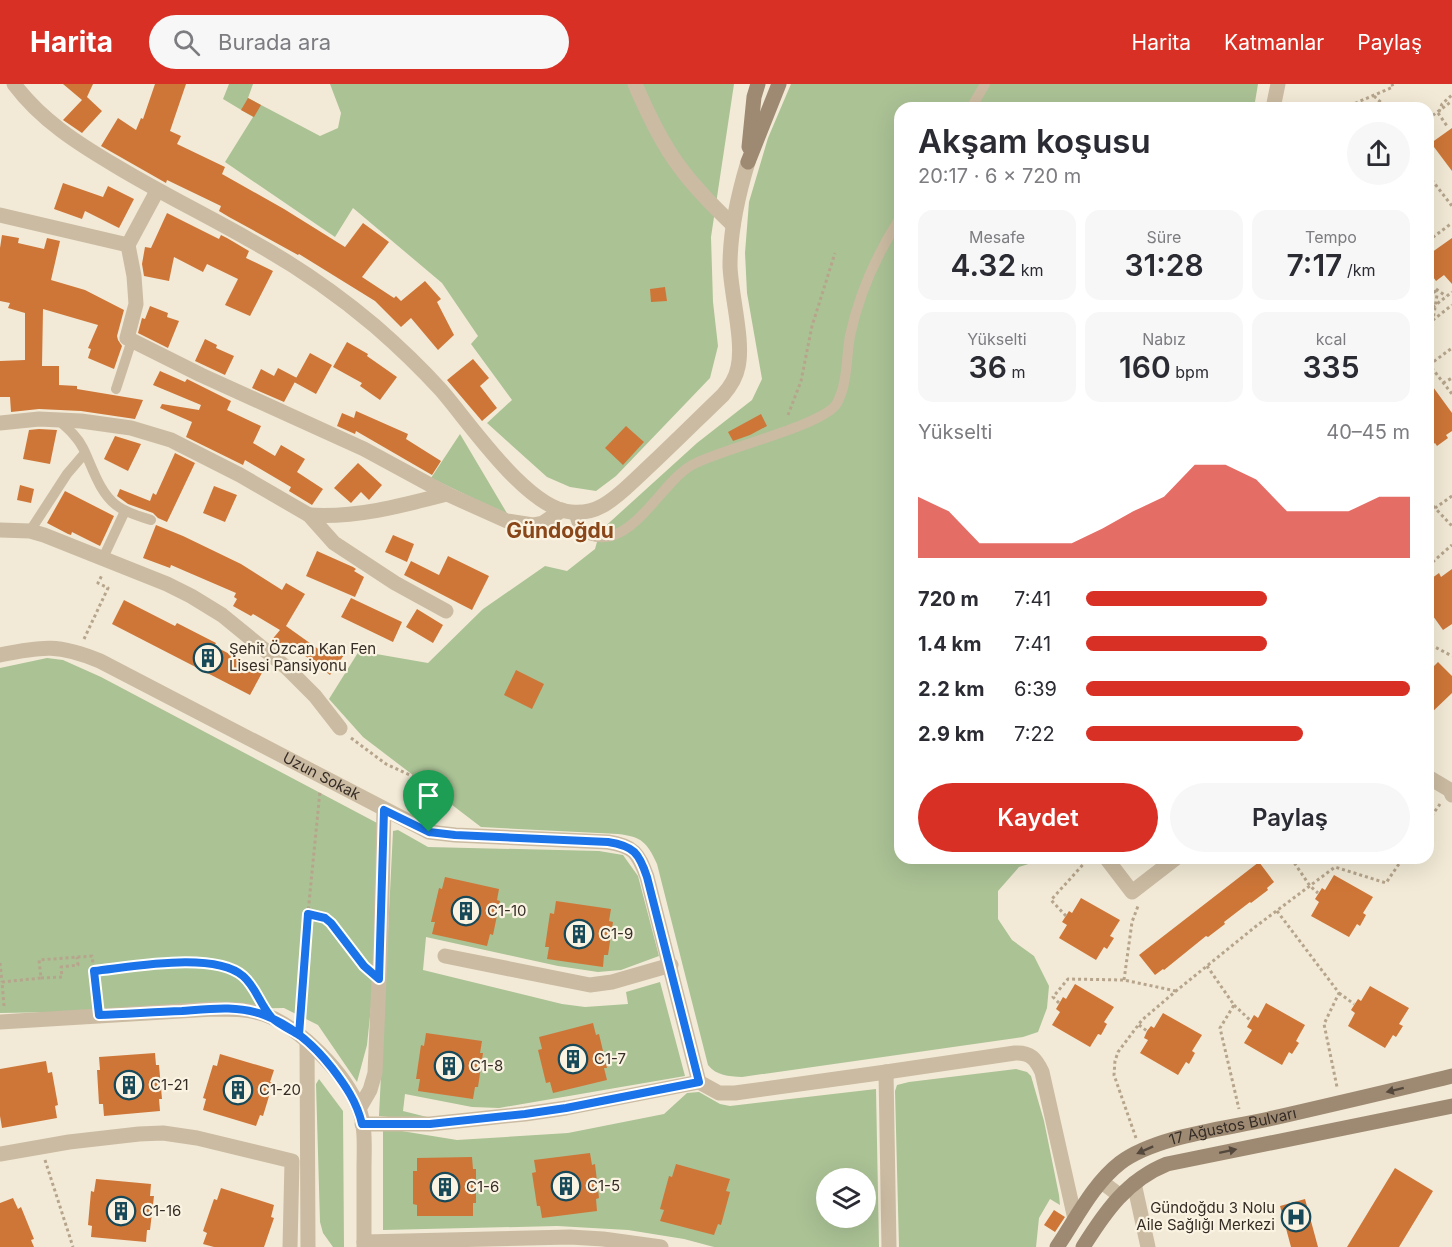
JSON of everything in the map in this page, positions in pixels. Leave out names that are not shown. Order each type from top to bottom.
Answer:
[{"type":"main road","points":[[748,162],[751,115],[758,84]]},
{"type":"main road","points":[[748,162],[780,84]]},
{"type":"main road","name":"17 Ağustos Bulvarı","points":[[1057,1247],[1102,1182],[1119,1165],[1141,1152],[1167,1142],[1452,1076]]},
{"type":"main road","name":"17 Ağustos Bulvarı","points":[[1083,1247],[1119,1196],[1157,1168],[1174,1162],[1452,1106]]},
{"type":"street","points":[[14,84],[29,103],[55,127],[157,191],[291,265],[357,312],[408,355],[440,389],[498,459],[532,493],[548,504],[567,511],[588,511],[601,507],[614,498],[731,386],[738,366],[739,351],[730,265],[733,225],[748,162]]},
{"type":"street","points":[[635,84],[679,166],[710,203],[733,225]]},
{"type":"street","points":[[1274,102],[1278,84]]},
{"type":"street","points":[[157,191],[128,245],[136,291],[134,315],[127,338],[201,375],[364,448],[447,494],[507,521],[524,525],[543,522],[567,511]]},
{"type":"street","points":[[0,215],[128,245]]},
{"type":"street","points":[[0,423],[57,419],[131,428],[171,440],[211,459],[309,515],[334,543],[376,571],[446,611]]},
{"type":"street","points":[[309,515],[355,514],[447,494]]},
{"type":"street","points":[[0,530],[30,531],[103,558],[175,588],[222,615],[287,668],[315,696],[340,728]]},
{"type":"street","name":"Uzun Sokak","points":[[0,655],[46,647],[78,652],[429,832],[608,842],[630,847],[642,862],[647,877],[699,1082]]},
{"type":"street","points":[[1434,780],[1451,790]]},
{"type":"street","points":[[361,1117],[375,1073],[384,810]]},
{"type":"street","points":[[1111,864],[1132,892],[1168,864]]},
{"type":"street","points":[[445,956],[590,985],[612,982],[670,965]]},
{"type":"street","points":[[3,1022],[231,1009],[263,1014],[273,1019],[303,1038],[321,1054],[339,1077],[361,1117],[364,1147],[364,1244],[570,1237],[661,1247]]},
{"type":"street","points":[[303,1038],[308,1247]]},
{"type":"street","points":[[361,1117],[430,1124],[525,1114],[623,1098],[699,1082],[719,1093],[727,1094],[1022,1053],[1036,1060],[1042,1072],[1075,1219]]},
{"type":"street","points":[[886,1072],[889,1247]]},
{"type":"street","points":[[0,1154],[139,1134],[163,1133],[197,1138],[292,1161],[290,1247]]},
{"type":"street","points":[[1102,1182],[1119,1196]]},
{"type":"street","points":[[1134,1183],[1148,1247]]},
{"type":"lane","points":[[974,102],[985,84]]},
{"type":"lane","points":[[567,511],[579,530],[593,537],[606,538],[634,522],[687,468],[710,456],[823,416],[831,411],[837,403],[844,379],[855,315],[872,269],[894,229]]},
{"type":"lane","points":[[116,389],[132,340]]},
{"type":"lane","points":[[57,419],[74,434],[105,493],[114,504],[125,511],[151,520]]},
{"type":"lane","points":[[30,531],[67,474],[85,453]]},
{"type":"lane","points":[[103,558],[125,511]]},
{"type":"path","points":[[1359,102],[1393,87],[1392,84]]},
{"type":"path","points":[[1438,113],[1442,104],[1452,95]]},
{"type":"path","points":[[1374,96],[1380,102]]},
{"type":"path","points":[[1434,115],[1452,100]]},
{"type":"path","points":[[1438,113],[1447,126]]},
{"type":"path","points":[[1434,183],[1452,206]]},
{"type":"path","points":[[1434,236],[1452,223]]},
{"type":"path","points":[[779,432],[791,410],[801,381],[812,326],[835,253]]},
{"type":"path","points":[[1434,288],[1450,294]]},
{"type":"path","points":[[1434,288],[1437,295],[1434,315]]},
{"type":"path","points":[[1436,304],[1450,294]]},
{"type":"path","points":[[1434,319],[1452,305]]},
{"type":"path","points":[[1434,360],[1450,350],[1452,356]]},
{"type":"path","points":[[1434,372],[1452,394]]},
{"type":"path","points":[[1443,383],[1452,378]]},
{"type":"path","points":[[1452,496],[1435,508],[1452,526]]},
{"type":"path","points":[[1434,561],[1452,544]]},
{"type":"path","points":[[78,652],[108,588],[98,583]]},
{"type":"path","points":[[1434,647],[1452,656]]},
{"type":"path","points":[[340,728],[361,747],[386,764],[425,782],[436,792],[436,810],[429,832]]},
{"type":"path","points":[[303,1038],[308,914],[320,788]]},
{"type":"path","points":[[1066,916],[1051,900],[1084,864]]},
{"type":"path","points":[[1295,864],[1318,894]]},
{"type":"path","points":[[1141,1152],[1116,1082],[1114,1068],[1118,1053],[1138,1025],[1207,966],[1335,867],[1386,882],[1399,864]]},
{"type":"path","points":[[1124,980],[1132,922],[1140,902],[1132,892]]},
{"type":"path","points":[[1277,911],[1339,993],[1354,1004]]},
{"type":"path","points":[[308,914],[325,918],[331,923],[364,966],[379,979]]},
{"type":"path","points":[[41,978],[39,960],[92,956],[99,1015]]},
{"type":"path","points":[[2,982],[62,977],[61,967],[78,965],[77,957]]},
{"type":"path","points":[[94,971],[189,962],[219,964],[230,967],[250,983],[273,1019]]},
{"type":"path","points":[[0,963],[3,1022]]},
{"type":"path","points":[[1207,966],[1234,1005],[1251,1021]]},
{"type":"path","points":[[1059,1003],[1053,997],[1068,979],[1124,980],[1176,991]]},
{"type":"path","points":[[1339,993],[1324,1024],[1341,1103]]},
{"type":"path","points":[[1234,1005],[1220,1028],[1243,1125]]},
{"type":"path","points":[[1138,1025],[1147,1031]]},
{"type":"path","points":[[41,1147],[73,1247]]},
{"type":"green space","points":[[229,84],[253,84],[248,98],[320,136],[338,128],[341,113],[330,84],[734,84],[711,237],[713,302],[718,346],[710,378],[616,476],[596,491],[570,487],[547,477],[487,423],[512,400],[471,344],[478,336],[442,283],[353,208],[335,237],[225,162],[253,117],[223,99]]},
{"type":"green space","points":[[791,84],[1258,84],[1255,102],[894,102],[894,864],[1028,864],[1019,867],[998,891],[998,919],[1012,940],[1034,956],[1049,986],[1047,1008],[1038,1032],[1023,1037],[742,1077],[727,1076],[711,1069],[708,1065],[657,864],[643,842],[618,834],[481,827],[363,737],[329,699],[359,651],[428,663],[483,609],[545,566],[567,571],[595,549],[600,531],[697,443],[752,400],[762,379],[747,293],[745,253],[749,202],[768,138]]},
{"type":"green space","points":[[460,434],[508,515],[431,478]]},
{"type":"green space","points":[[47,658],[63,660],[101,677],[379,824],[372,997],[367,1045],[357,1082],[318,1025],[284,1008],[0,1013],[0,668]]},
{"type":"green space","points":[[398,830],[428,847],[599,851],[623,855],[638,876],[659,956],[621,970],[598,972],[558,966],[426,937],[423,970],[562,1004],[585,1007],[628,1004],[626,992],[660,982],[685,1076],[499,1108],[472,1107],[405,1094],[403,1111],[431,1118],[427,1121],[379,1116],[393,831]]},
{"type":"green space","points":[[1016,1069],[1027,1072],[1031,1076],[1044,1121],[1059,1195],[1060,1205],[1050,1199],[1039,1218],[1036,1247],[899,1247],[895,1091],[897,1085]]},
{"type":"green space","points":[[319,1079],[343,1111],[344,1247],[333,1247],[323,1233],[320,1222],[316,1084]]},
{"type":"green space","points":[[876,1089],[879,1247],[714,1247],[684,1239],[628,1230],[557,1226],[383,1230],[383,1128],[457,1140],[568,1133],[664,1114],[687,1093],[699,1092],[720,1104],[730,1106]]},
{"type":"building","points":[[63,84],[93,84],[87,97],[102,111],[82,133],[63,120],[82,100]]},
{"type":"building","points":[[155,84],[186,84],[170,131],[181,136],[177,144],[225,167],[222,174],[345,247],[363,223],[389,242],[362,277],[401,301],[425,281],[441,299],[437,302],[454,335],[438,350],[411,318],[401,327],[375,301],[299,254],[219,211],[221,206],[167,180],[166,183],[101,146],[118,118],[136,130],[141,118],[143,119]]},
{"type":"building","points":[[248,98],[261,105],[254,117],[241,110]]},
{"type":"building","points":[[1452,128],[1452,171],[1434,147],[1434,141]]},
{"type":"building","points":[[63,183],[103,197],[108,186],[134,199],[119,228],[85,211],[82,219],[54,209]]},
{"type":"building","points":[[167,213],[219,239],[221,235],[227,238],[249,251],[246,258],[273,271],[250,316],[225,305],[238,279],[207,264],[203,272],[174,257],[169,281],[144,276],[142,264],[145,247],[151,248]]},
{"type":"building","points":[[2,235],[19,238],[18,243],[44,249],[47,238],[60,241],[51,280],[85,290],[124,310],[117,336],[122,346],[114,369],[88,358],[91,349],[88,348],[98,325],[43,309],[42,366],[59,366],[59,385],[77,386],[77,389],[143,400],[135,419],[81,411],[39,409],[11,412],[10,397],[0,397],[0,361],[25,360],[25,313],[8,308],[10,303],[0,301]]},
{"type":"building","points":[[1452,238],[1452,284],[1444,275],[1436,281],[1434,278],[1434,251]]},
{"type":"building","points":[[665,287],[667,301],[651,302],[650,289]]},
{"type":"building","points":[[150,306],[168,313],[167,317],[179,321],[168,348],[138,333],[142,318],[145,319]]},
{"type":"building","points":[[205,339],[217,345],[216,348],[234,356],[225,375],[195,361]]},
{"type":"building","points":[[347,342],[368,354],[367,356],[397,377],[380,400],[360,386],[362,383],[333,367]]},
{"type":"building","points":[[310,353],[332,365],[316,394],[294,382]]},
{"type":"building","points":[[473,359],[489,378],[480,386],[497,408],[482,421],[447,380]]},
{"type":"building","points":[[278,368],[297,378],[284,402],[252,388],[261,369],[274,376]]},
{"type":"building","points":[[160,371],[185,382],[187,379],[231,401],[227,410],[261,426],[253,443],[275,456],[281,445],[305,459],[297,472],[323,489],[312,505],[289,491],[291,487],[245,460],[243,465],[186,437],[192,422],[160,408],[162,404],[199,410],[201,405],[153,385]]},
{"type":"building","points":[[1434,388],[1452,413],[1452,431],[1446,435],[1448,438],[1437,446],[1435,443]]},
{"type":"building","points":[[356,411],[408,434],[406,439],[441,461],[432,475],[356,431],[355,434],[337,426],[342,413],[354,418]]},
{"type":"building","points":[[761,414],[767,426],[733,441],[728,432]]},
{"type":"building","points":[[626,426],[644,442],[623,465],[605,448]]},
{"type":"building","points":[[29,430],[57,430],[50,464],[23,459]]},
{"type":"building","points":[[115,436],[141,444],[128,471],[104,459]]},
{"type":"building","points":[[175,453],[195,463],[167,522],[153,513],[128,504],[117,496],[120,489],[150,501],[153,493],[156,495]]},
{"type":"building","points":[[358,463],[382,485],[369,500],[361,492],[351,503],[334,488]]},
{"type":"building","points":[[20,485],[34,489],[31,503],[17,500]]},
{"type":"building","points":[[214,486],[237,495],[225,522],[203,513]]},
{"type":"building","points":[[65,491],[114,516],[100,546],[47,523]]},
{"type":"building","points":[[156,525],[241,564],[282,590],[286,583],[305,594],[286,626],[321,651],[327,643],[344,655],[330,675],[291,645],[285,654],[270,642],[280,630],[253,614],[251,616],[233,606],[237,599],[234,597],[236,593],[171,565],[170,568],[143,558]]},
{"type":"building","points":[[393,535],[414,544],[407,562],[385,552]]},
{"type":"building","points":[[317,551],[353,567],[356,569],[354,571],[364,577],[355,597],[306,576]]},
{"type":"building","points":[[448,556],[489,576],[472,610],[404,575],[411,561],[439,575]]},
{"type":"building","points":[[1452,569],[1452,624],[1443,630],[1434,617],[1434,577],[1439,573],[1441,577]]},
{"type":"building","points":[[351,598],[402,622],[393,642],[341,617]]},
{"type":"building","name":"Şehit Özcan Kan Fen Lisesi Pansiyonu","points":[[124,600],[175,626],[177,623],[216,643],[214,646],[263,671],[250,695],[112,624]]},
{"type":"building","points":[[417,609],[443,625],[433,643],[406,627]]},
{"type":"building","points":[[1438,662],[1452,676],[1452,693],[1434,710],[1434,666]]},
{"type":"building","points":[[516,670],[544,684],[532,709],[504,695]]},
{"type":"building","points":[[1256,864],[1260,864],[1274,882],[1267,888],[1268,890],[1224,922],[1225,924],[1155,975],[1139,955]]},
{"type":"building","points":[[1334,875],[1373,897],[1363,913],[1366,915],[1360,926],[1357,924],[1349,937],[1311,916],[1319,902],[1315,899],[1322,888],[1325,890]]},
{"type":"building","name":"C1-10","points":[[445,877],[499,889],[497,900],[500,901],[493,935],[490,934],[487,946],[432,934],[435,922],[431,922],[439,888],[442,889]]},
{"type":"building","points":[[1081,898],[1120,920],[1110,936],[1114,938],[1107,949],[1104,947],[1096,960],[1059,938],[1067,925],[1062,922],[1069,911],[1072,913]]},
{"type":"building","name":"C1-9","points":[[556,901],[611,909],[609,921],[613,922],[608,955],[604,955],[603,967],[547,959],[549,947],[545,947],[550,913],[554,914]]},
{"type":"building","points":[[1075,984],[1114,1007],[1104,1022],[1107,1024],[1101,1035],[1098,1034],[1090,1047],[1052,1025],[1060,1012],[1056,1009],[1063,997],[1066,999]]},
{"type":"building","points":[[1370,986],[1409,1008],[1399,1024],[1403,1026],[1396,1037],[1393,1035],[1385,1048],[1348,1026],[1355,1013],[1351,1010],[1358,999],[1361,1001]]},
{"type":"building","points":[[1266,1003],[1305,1025],[1296,1041],[1299,1043],[1292,1054],[1289,1052],[1282,1065],[1244,1043],[1252,1030],[1247,1027],[1254,1015],[1258,1018]]},
{"type":"building","points":[[1163,1013],[1202,1035],[1192,1051],[1195,1053],[1189,1064],[1186,1062],[1178,1075],[1140,1053],[1148,1040],[1144,1038],[1147,1031],[1151,1026],[1154,1028]]},
{"type":"building","name":"C1-7","points":[[593,1023],[596,1035],[599,1034],[607,1068],[604,1068],[607,1080],[553,1093],[550,1082],[546,1083],[538,1050],[542,1049],[539,1037]]},
{"type":"building","name":"C1-8","points":[[426,1033],[482,1041],[480,1053],[483,1053],[478,1087],[475,1087],[473,1099],[418,1091],[420,1079],[416,1079],[421,1045],[424,1046]]},
{"type":"building","name":"C1-21","points":[[155,1053],[156,1065],[159,1065],[162,1099],[159,1099],[160,1111],[104,1116],[103,1104],[99,1104],[97,1070],[100,1070],[99,1057]]},
{"type":"building","name":"C1-20","points":[[220,1054],[274,1070],[270,1082],[273,1083],[263,1116],[260,1115],[256,1126],[203,1110],[206,1099],[203,1098],[213,1065],[217,1066]]},
{"type":"building","points":[[46,1061],[48,1073],[52,1072],[58,1105],[55,1106],[57,1118],[2,1128],[0,1069]]},
{"type":"building","name":"C1-5","points":[[590,1153],[592,1165],[595,1164],[599,1198],[596,1199],[597,1211],[542,1218],[540,1206],[537,1206],[532,1173],[536,1172],[534,1160]]},
{"type":"building","name":"C1-6","points":[[472,1157],[473,1169],[476,1169],[476,1203],[473,1203],[473,1216],[417,1216],[417,1205],[413,1204],[413,1171],[417,1171],[417,1158]]},
{"type":"building","points":[[676,1164],[730,1179],[726,1191],[730,1192],[721,1225],[718,1224],[714,1235],[660,1221],[664,1210],[660,1209],[669,1176],[672,1177]]},
{"type":"building","points":[[1395,1168],[1433,1191],[1399,1247],[1347,1247]]},
{"type":"building","name":"C1-16","points":[[96,1179],[151,1184],[150,1196],[154,1196],[150,1230],[147,1230],[146,1242],[91,1237],[92,1226],[88,1225],[91,1191],[94,1192]]},
{"type":"building","points":[[221,1188],[274,1205],[271,1217],[274,1218],[264,1247],[214,1247],[203,1244],[207,1233],[203,1231],[214,1199],[217,1200]]},
{"type":"building","points":[[13,1198],[18,1209],[21,1207],[34,1239],[31,1240],[34,1247],[0,1247],[0,1203]]},
{"type":"building","points":[[1305,1199],[1318,1247],[1291,1247],[1280,1206]]},
{"type":"building","points":[[1054,1210],[1065,1217],[1055,1232],[1044,1225]]},
{"type":"place","name":"Şehit Özcan Kan Fen Lisesi Pansiyonu","points":[[208,658]]},
{"type":"place","name":"C1-10","points":[[466,911]]},
{"type":"place","name":"C1-9","points":[[579,934]]},
{"type":"place","name":"C1-7","points":[[573,1059]]},
{"type":"place","name":"C1-8","points":[[449,1066]]},
{"type":"place","name":"C1-21","points":[[129,1085]]},
{"type":"place","name":"C1-20","points":[[238,1090]]},
{"type":"place","name":"C1-5","points":[[566,1186]]},
{"type":"place","name":"C1-6","points":[[445,1187]]},
{"type":"place","name":"C1-16","points":[[121,1211]]},
{"type":"place","name":"Gündoğdu 3 Nolu Aile Sağlığı Merkezi","points":[[1296,1217]]},
{"type":"district","name":"Gündoğdu","points":[[560,531]]},
{"type":"route","points":[[429,832],[384,810],[379,979],[364,966],[331,923],[325,918],[308,914],[299,1035],[273,1019],[242,974],[230,967],[207,962],[94,971],[99,1015],[213,1009],[245,1010],[263,1014],[299,1035],[321,1054],[359,1109],[362,1124],[430,1124],[525,1114],[699,1082],[647,877],[642,862],[630,847],[608,842],[429,832]]}]
